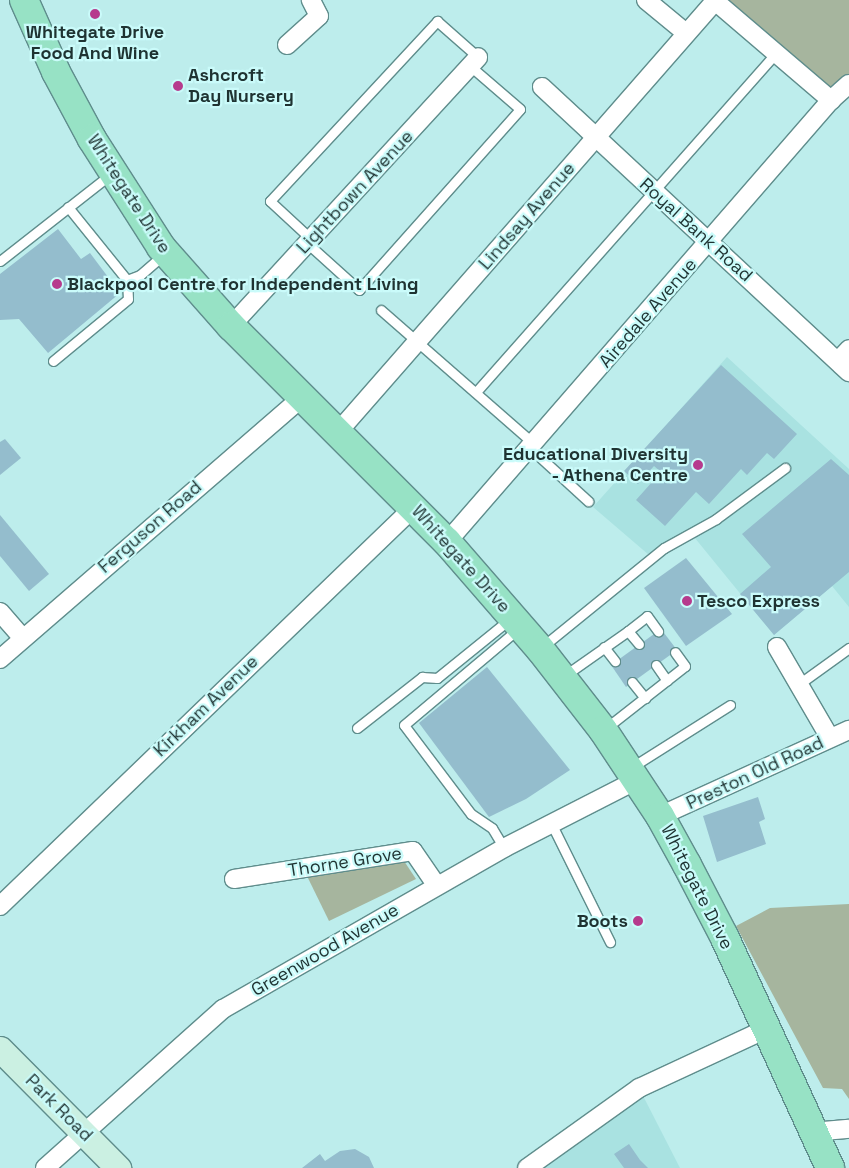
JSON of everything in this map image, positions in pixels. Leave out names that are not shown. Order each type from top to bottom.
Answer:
[{"type":"main road","name":"Whitegate Drive","points":[[24,0],[31,23],[56,72],[113,172],[166,252],[231,326],[414,507],[540,648],[604,730],[660,816],[724,936],[830,1168]]},
{"type":"main road","name":"Park Road","points":[[0,1049],[118,1168]]},
{"type":"street","points":[[288,45],[319,16],[311,0]]},
{"type":"street","points":[[646,0],[686,33]]},
{"type":"street","points":[[716,1],[776,53],[842,94]]},
{"type":"street","name":"Lindsay Avenue","points":[[338,432],[716,1]]},
{"type":"street","name":"Lightbown Avenue","points":[[231,326],[474,62]]},
{"type":"street","name":"Royal Bank Road","points":[[542,87],[595,138],[845,361]]},
{"type":"street","name":"Airedale Avenue","points":[[446,542],[532,446],[709,241],[842,94]]},
{"type":"street","name":"Ferguson Road","points":[[0,659],[22,637],[302,397]]},
{"type":"street","name":"Kirkham Avenue","points":[[0,906],[414,507]]},
{"type":"street","points":[[0,612],[22,637]]},
{"type":"street","points":[[777,647],[830,738]]},
{"type":"street","name":"Preston Old Road","points":[[660,816],[849,730]]},
{"type":"street","name":"Greenwood Avenue","points":[[45,1168],[223,1008],[551,823],[633,774]]},
{"type":"street","name":"Thorne Grove","points":[[234,878],[413,852],[437,886]]},
{"type":"street","points":[[527,1168],[639,1088],[766,1030]]},
{"type":"street","points":[[812,1132],[849,1129]]},
{"type":"lane","points":[[437,21],[474,62],[520,109],[359,290],[270,202],[437,21]]},
{"type":"lane","points":[[476,392],[776,53]]},
{"type":"lane","points":[[0,261],[113,172]]},
{"type":"lane","points":[[53,361],[128,299],[127,280],[68,206]]},
{"type":"lane","points":[[127,280],[140,275],[166,252]]},
{"type":"lane","points":[[381,310],[476,392],[588,501]]},
{"type":"lane","points":[[540,648],[664,548],[716,519],[784,468]]},
{"type":"lane","points":[[563,677],[647,616],[658,631]]},
{"type":"lane","points":[[357,728],[422,677],[437,678],[517,622]]},
{"type":"lane","points":[[504,848],[492,828],[471,814],[404,725],[517,622]]},
{"type":"lane","points":[[628,631],[639,644]]},
{"type":"lane","points":[[604,647],[615,661]]},
{"type":"lane","points":[[799,684],[849,648]]},
{"type":"lane","points":[[604,730],[685,666],[675,652]]},
{"type":"lane","points":[[656,665],[667,681]]},
{"type":"lane","points":[[632,682],[645,698]]},
{"type":"lane","points":[[633,774],[730,705]]},
{"type":"lane","points":[[551,823],[610,942]]},
{"type":"shaded area","points":[[727,357],[849,469],[849,607],[832,586],[774,635],[690,532],[656,561],[593,507]]},
{"type":"shaded area","points":[[639,1088],[680,1168],[527,1168]]},
{"type":"green space","points":[[724,0],[849,0],[849,83],[831,100]]},
{"type":"green space","points":[[404,861],[416,879],[329,921],[306,874]]},
{"type":"green space","points":[[849,904],[849,1099],[842,1089],[823,1088],[736,926],[770,908]]},
{"type":"building","name":"Blackpool Centre for Independent Living","points":[[58,229],[81,259],[90,253],[120,293],[48,353],[19,319],[0,320],[0,274]]},
{"type":"building","name":"Educational Diversity - Athena Centre","points":[[721,365],[797,434],[774,459],[767,453],[747,475],[741,469],[709,504],[696,492],[665,526],[636,500],[661,472],[654,466],[638,484],[624,471]]},
{"type":"building","points":[[5,439],[21,458],[0,475],[0,442]]},
{"type":"building","points":[[831,459],[849,475],[849,572],[774,635],[740,594],[771,567],[742,534]]},
{"type":"building","points":[[0,515],[49,574],[29,591],[0,556]]},
{"type":"building","name":"Tesco Express","points":[[686,558],[732,614],[686,646],[644,588]]},
{"type":"building","points":[[661,629],[677,650],[626,687],[611,665]]},
{"type":"building","points":[[487,667],[570,770],[526,799],[489,817],[419,723]]},
{"type":"building","points":[[758,797],[765,819],[759,822],[766,844],[717,862],[703,816]]},
{"type":"building","points":[[629,1144],[648,1168],[624,1168],[614,1154]]},
{"type":"building","points":[[355,1149],[369,1157],[374,1168],[302,1168],[320,1154],[325,1161],[340,1151]]},
{"type":"place","name":"Whitegate Drive Food And Wine","points":[[95,14]]},
{"type":"place","name":"Ashcroft Day Nursery","points":[[178,86]]},
{"type":"place","name":"Blackpool Centre for Independent Living","points":[[57,284]]},
{"type":"place","name":"Educational Diversity - Athena Centre","points":[[698,465]]},
{"type":"place","name":"Tesco Express","points":[[687,601]]},
{"type":"place","name":"Boots","points":[[638,921]]}]
